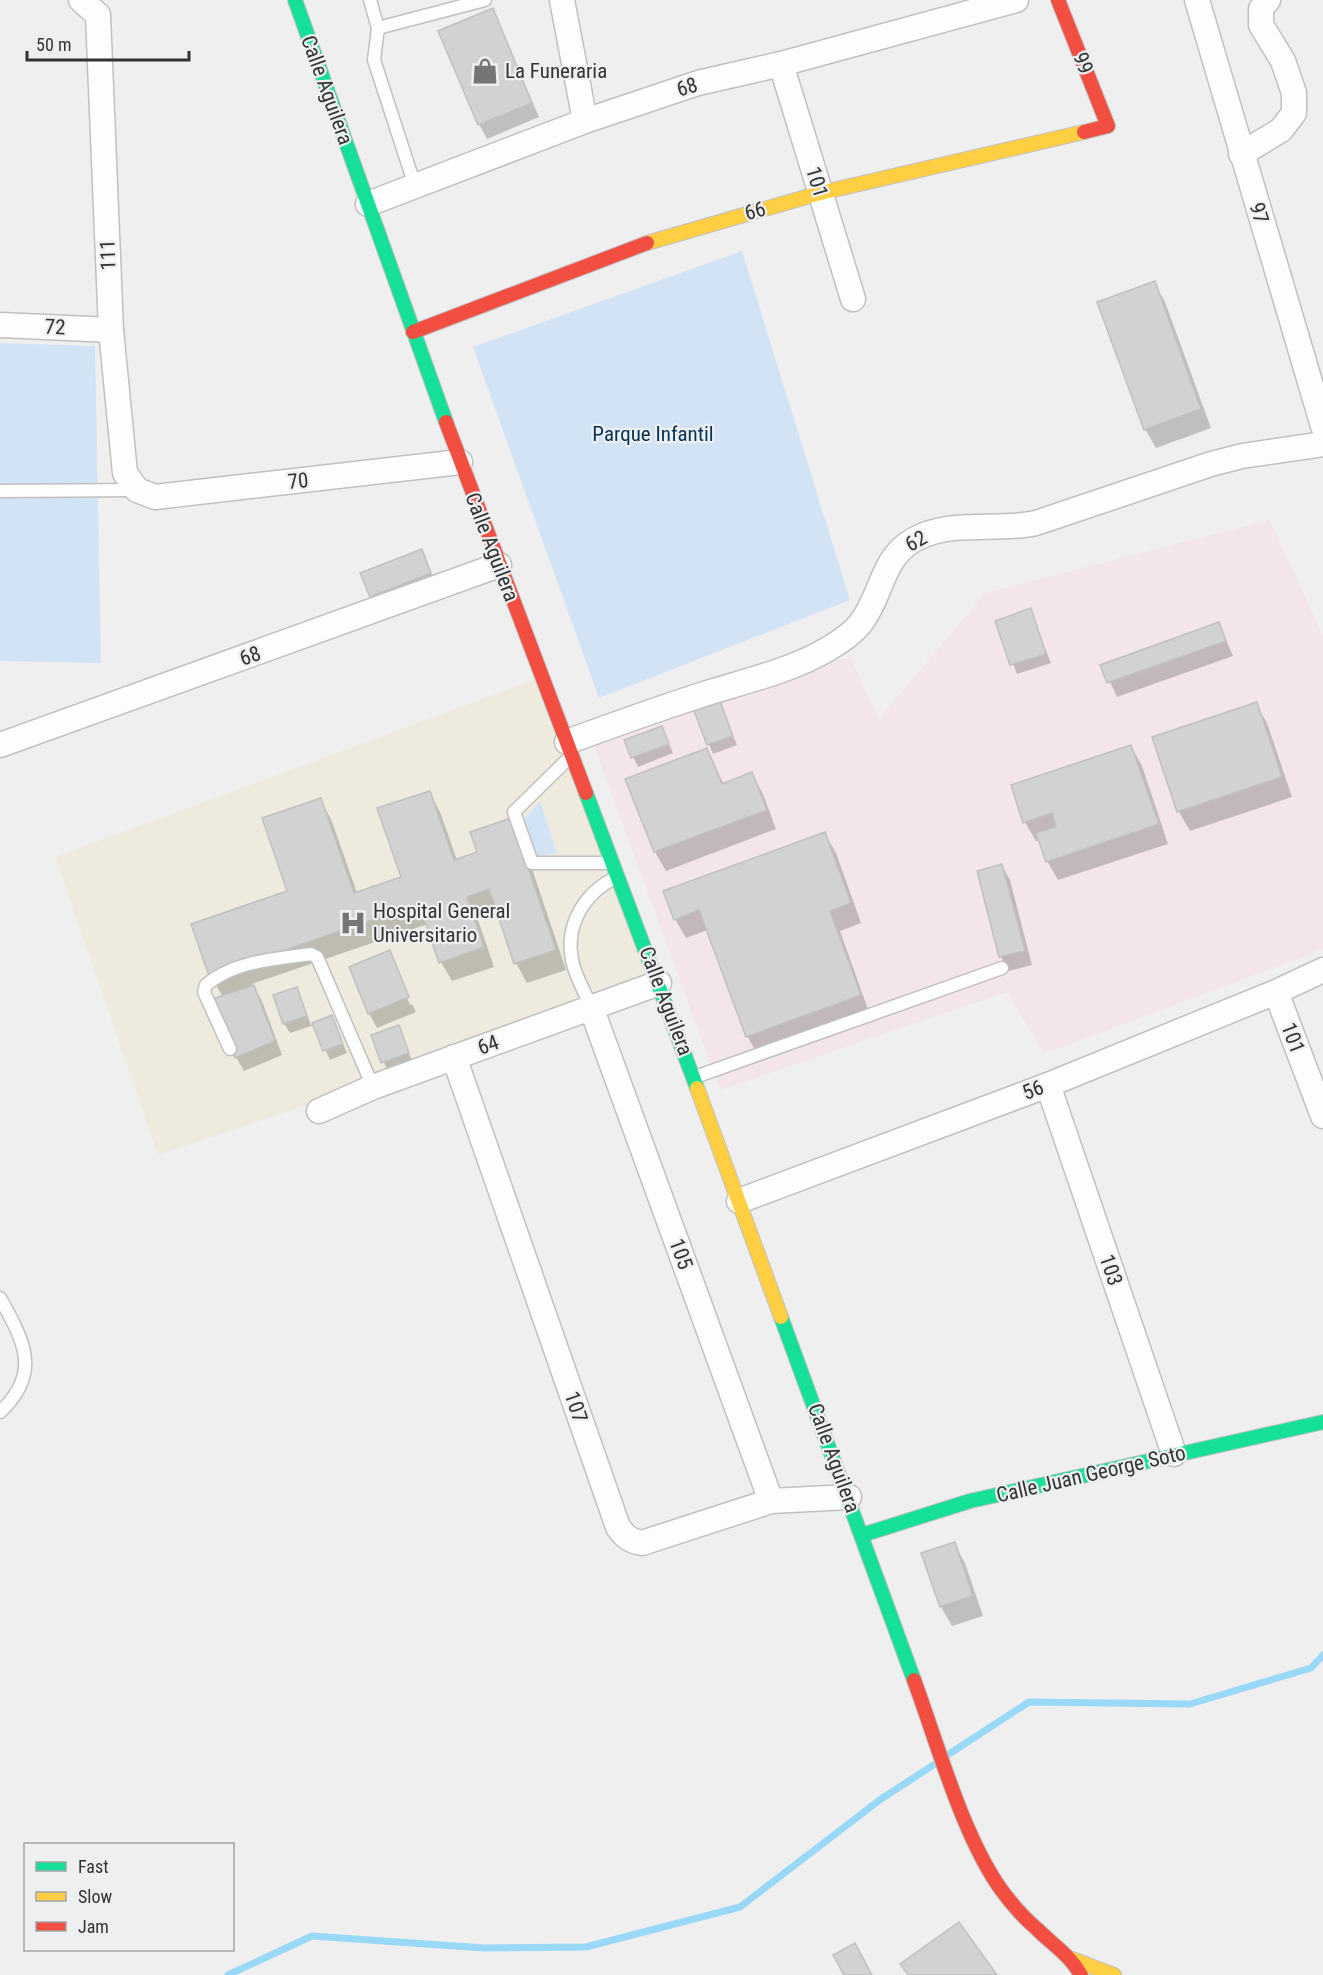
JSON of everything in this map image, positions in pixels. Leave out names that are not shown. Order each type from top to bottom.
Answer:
[{"type":"main road","name":"Calle Aguilera","points":[[295,0],[460,462],[659,983],[960,1805],[978,1848],[1000,1888],[1036,1929],[1072,1959],[1081,1975]]},
{"type":"main road","name":"99","points":[[1058,0],[1108,126]]},
{"type":"main road","name":"66","points":[[413,332],[639,245],[820,193],[1108,126]]},
{"type":"main road","name":"Calle Juan George Soto","points":[[862,1535],[969,1501],[1323,1422]]},
{"type":"main road","points":[[1060,1970],[1072,1959],[1114,1975]]},
{"type":"street","points":[[562,0],[585,121]]},
{"type":"street","name":"68","points":[[368,204],[585,121],[698,83],[781,64],[1016,0]]},
{"type":"street","name":"97","points":[[1197,0],[1323,426]]},
{"type":"street","points":[[1241,154],[1281,130],[1294,113],[1294,93],[1283,61],[1261,25],[1261,9],[1268,0]]},
{"type":"street","name":"111","points":[[89,8],[111,330],[125,474],[137,490]]},
{"type":"street","name":"101","points":[[781,64],[853,299]]},
{"type":"street","name":"72","points":[[0,325],[111,330]]},
{"type":"street","name":"62","points":[[569,748],[646,712],[764,675],[826,651],[846,639],[861,623],[886,570],[900,548],[921,536],[938,530],[1015,528],[1211,464],[1242,456],[1323,444]]},
{"type":"street","name":"70","points":[[137,490],[155,497],[460,462]]},
{"type":"street","name":"68","points":[[0,745],[499,565]]},
{"type":"street","name":"56","points":[[739,1201],[1048,1085],[1276,992],[1323,970]]},
{"type":"street","name":"64","points":[[318,1111],[373,1087],[659,983]]},
{"type":"street","name":"101","points":[[1276,992],[1323,1116]]},
{"type":"street","name":"105","points":[[591,1007],[771,1501]]},
{"type":"street","name":"107","points":[[454,1058],[618,1527],[624,1536],[632,1542],[650,1542],[771,1501],[849,1497]]},
{"type":"street","name":"103","points":[[1048,1085],[1174,1454]]},
{"type":"lane","points":[[370,0],[378,28],[374,60],[415,186]]},
{"type":"lane","points":[[378,28],[485,0]]},
{"type":"lane","points":[[0,491],[137,490]]},
{"type":"lane","points":[[569,748],[514,812],[532,863],[616,870]]},
{"type":"lane","points":[[591,1007],[572,962],[570,940],[572,925],[582,906],[616,870]]},
{"type":"lane","points":[[231,1049],[204,992],[206,985],[213,979],[255,962],[311,954],[317,957],[373,1087]]},
{"type":"lane","points":[[694,1078],[1002,968]]},
{"type":"lane","points":[[0,1298],[16,1327],[27,1355],[23,1381],[15,1398],[0,1412]]},
{"type":"shaded area","points":[[1270,520],[1323,636],[1323,949],[1044,1054],[1007,992],[720,1090],[591,738],[850,657],[879,719],[985,593]]},
{"type":"shaded area","name":"Hospital General Universitario","points":[[534,680],[653,989],[158,1155],[55,857]]},
{"type":"green space","name":"Parque Infantil","points":[[742,251],[850,600],[599,698],[473,347]]},
{"type":"green space","points":[[0,343],[95,346],[101,663],[0,661]]},
{"type":"green space","points":[[540,801],[557,853],[536,856],[523,820]]},
{"type":"building","points":[[493,8],[532,103],[478,125],[438,31]]},
{"type":"building","points":[[1155,281],[1201,409],[1144,430],[1097,302]]},
{"type":"building","points":[[422,549],[431,573],[370,597],[360,573]]},
{"type":"building","points":[[1031,608],[1046,654],[1010,665],[995,621]]},
{"type":"building","points":[[1219,622],[1226,641],[1107,683],[1100,665]]},
{"type":"building","points":[[720,701],[733,736],[707,745],[694,711]]},
{"type":"building","points":[[1257,702],[1282,777],[1177,812],[1152,737]]},
{"type":"building","points":[[662,726],[669,744],[631,758],[624,740]]},
{"type":"building","points":[[1131,745],[1159,824],[1046,862],[1036,833],[1056,827],[1052,813],[1023,823],[1011,785]]},
{"type":"building","points":[[707,748],[722,784],[752,772],[767,810],[654,852],[625,779]]},
{"type":"building","points":[[430,791],[454,860],[477,852],[470,832],[511,818],[556,950],[514,964],[489,889],[467,897],[484,947],[439,963],[419,904],[209,976],[191,924],[287,891],[262,818],[321,798],[354,893],[401,877],[377,808]]},
{"type":"building","points":[[825,832],[851,903],[830,911],[861,995],[746,1037],[699,910],[674,920],[663,891]]},
{"type":"building","points":[[1002,864],[1025,951],[999,957],[977,871]]},
{"type":"building","points":[[390,950],[409,997],[368,1014],[349,967]]},
{"type":"building","points":[[254,985],[275,1041],[235,1058],[212,999]]},
{"type":"building","points":[[297,987],[307,1016],[283,1024],[273,995]]},
{"type":"building","points":[[332,1015],[343,1044],[323,1051],[312,1023]]},
{"type":"building","points":[[399,1025],[409,1053],[381,1063],[371,1035]]},
{"type":"building","points":[[955,1542],[973,1596],[940,1607],[921,1553]]},
{"type":"building","points":[[959,1922],[997,1975],[908,1975],[900,1964]]},
{"type":"building","points":[[855,1943],[872,1975],[844,1975],[833,1955]]},
{"type":"waterway","points":[[949,1754],[1029,1702],[1190,1704],[1311,1668],[1323,1655]]},
{"type":"waterway","points":[[228,1975],[312,1936],[484,1948],[586,1947],[740,1907],[881,1799],[935,1764]]},
{"type":"traffic: fast","points":[[295,0],[446,422]]},
{"type":"traffic: fast","points":[[586,793],[697,1088]]},
{"type":"traffic: fast","points":[[781,1317],[914,1680]]},
{"type":"traffic: fast","points":[[862,1535],[970,1501],[1323,1422]]},
{"type":"traffic: slow","points":[[647,243],[820,193],[1084,132]]},
{"type":"traffic: slow","points":[[697,1088],[781,1317]]},
{"type":"traffic: slow","points":[[1072,1959],[1114,1975]]},
{"type":"traffic: jam","points":[[1058,0],[1108,126],[1084,132]]},
{"type":"traffic: jam","points":[[413,332],[647,243]]},
{"type":"traffic: jam","points":[[446,422],[586,793]]},
{"type":"traffic: jam","points":[[914,1680],[962,1815],[986,1866],[1013,1904],[1066,1956],[1081,1975]]},
{"type":"place","name":"La Funeraria","points":[[485,71]]},
{"type":"place","name":"Hospital General Universitario","points":[[353,923]]}]
